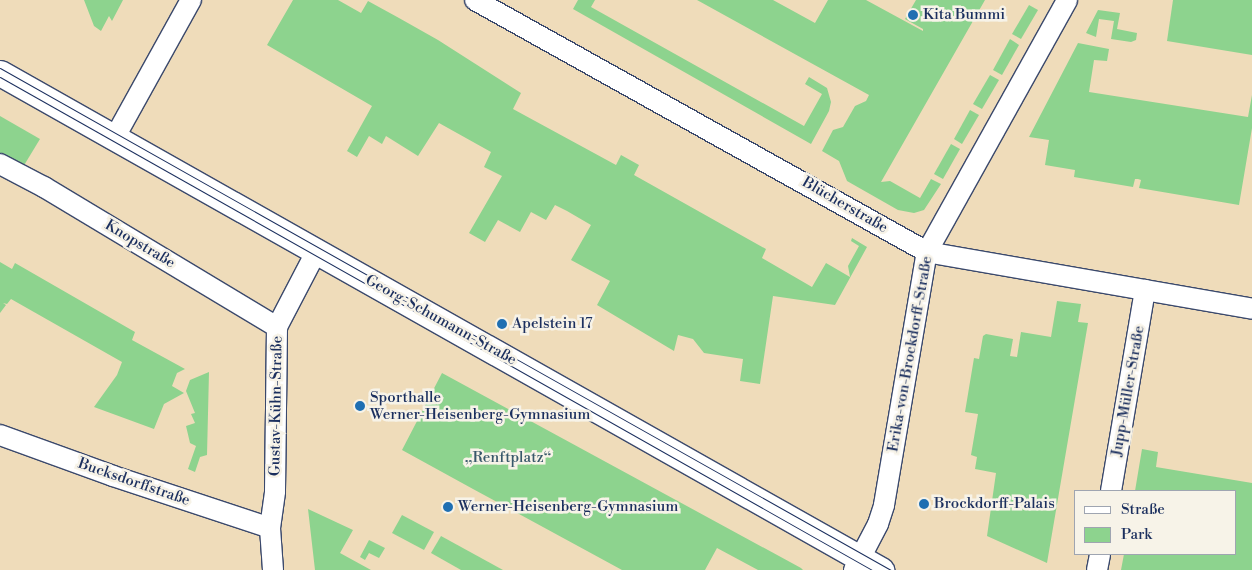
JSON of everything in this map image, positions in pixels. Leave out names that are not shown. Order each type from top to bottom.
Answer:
[{"type":"main road","name":"Georg-Schumann-Straße","points":[[0,72],[317,250],[865,566]]},
{"type":"street","points":[[115,137],[191,0]]},
{"type":"street","name":"Blücherstraße","points":[[475,0],[926,252],[1252,309]]},
{"type":"street","name":"Erika-von-Brockdorff-Straße","points":[[865,566],[884,505],[926,252],[1067,0]]},
{"type":"street","name":"Knopstraße","points":[[0,164],[44,187],[277,327]]},
{"type":"street","name":"Gustav-Kühn-Straße","points":[[273,570],[270,528],[275,491],[277,327],[317,250]]},
{"type":"street","name":"Jupp-Müller-Straße","points":[[1110,490],[1145,290]]},
{"type":"street","name":"Bucksdorffstraße","points":[[0,435],[114,476],[270,528]]},
{"type":"street","points":[[1097,570],[1100,555]]},
{"type":"green space","points":[[84,0],[123,0],[112,21],[109,16],[101,31],[94,26]]},
{"type":"green space","points":[[293,0],[338,0],[361,13],[368,1],[399,18],[438,40],[521,93],[513,109],[616,165],[621,155],[639,165],[634,175],[766,249],[762,258],[812,287],[826,263],[850,277],[848,266],[859,246],[851,241],[852,238],[867,247],[835,305],[773,296],[760,384],[740,381],[743,359],[704,353],[693,339],[678,335],[674,351],[597,305],[610,281],[571,260],[591,225],[567,211],[555,205],[546,220],[531,212],[520,232],[498,220],[485,242],[469,233],[502,176],[484,167],[491,152],[439,123],[418,156],[386,136],[382,144],[369,136],[357,157],[347,151],[372,106],[267,45]]},
{"type":"green space","points":[[578,0],[595,0],[591,7],[804,126],[822,94],[805,84],[809,77],[827,88],[831,102],[829,111],[811,144],[573,9]]},
{"type":"green space","points":[[697,0],[773,0],[815,23],[828,0],[866,0],[923,31],[923,29],[905,19],[916,0],[985,0],[881,182],[890,181],[920,198],[931,179],[941,184],[924,210],[914,213],[898,210],[847,181],[839,161],[822,151],[833,130],[843,127],[855,106],[866,101],[869,95]]},
{"type":"green space","points":[[1173,0],[1252,0],[1252,55],[1167,41]]},
{"type":"green space","points":[[1029,5],[1038,10],[1021,39],[1012,34]]},
{"type":"green space","points":[[1098,10],[1120,13],[1117,29],[1137,33],[1136,40],[1131,42],[1111,39],[1114,21],[1099,19],[1096,37],[1086,33]]},
{"type":"green space","points":[[1010,39],[1019,45],[1002,75],[993,70]]},
{"type":"green space","points":[[1078,43],[1109,49],[1107,61],[1094,60],[1089,92],[1248,117],[1252,95],[1252,128],[1239,205],[1139,188],[1141,180],[1138,179],[1135,179],[1133,187],[1074,177],[1075,170],[1045,165],[1049,140],[1029,137]]},
{"type":"green space","points":[[990,75],[999,80],[982,109],[973,104]]},
{"type":"green space","points":[[970,110],[979,115],[962,144],[954,139]]},
{"type":"green space","points":[[0,116],[40,139],[23,167],[0,153]]},
{"type":"green space","points":[[951,144],[960,149],[943,179],[934,174]]},
{"type":"green space","points":[[0,262],[12,269],[15,263],[135,332],[132,340],[185,369],[177,373],[172,386],[184,393],[164,404],[154,429],[94,407],[117,375],[122,362],[11,299],[7,304],[3,303],[6,305],[0,313]]},
{"type":"green space","points":[[1057,301],[1081,304],[1078,322],[1088,323],[1047,563],[987,536],[996,473],[975,469],[977,457],[971,455],[978,414],[965,412],[974,358],[979,359],[983,336],[986,334],[1013,339],[1010,356],[1017,357],[1021,332],[1051,337]]},
{"type":"green space","points":[[209,372],[207,455],[200,457],[195,472],[188,469],[196,446],[190,443],[186,426],[195,423],[191,414],[195,413],[186,391],[190,380]]},
{"type":"green space","name":"„Renftplatz“","points":[[442,373],[803,570],[758,570],[717,548],[705,570],[622,570],[473,489],[402,450]]},
{"type":"green space","points":[[1142,449],[1158,452],[1156,467],[1252,483],[1252,570],[1121,570],[1124,555],[1237,555],[1237,490],[1135,490]]},
{"type":"green space","points":[[308,509],[353,530],[340,553],[371,570],[315,570]]},
{"type":"green space","points":[[402,515],[434,532],[424,550],[392,533]]},
{"type":"green space","points":[[441,536],[503,570],[461,570],[431,553]]},
{"type":"green space","points":[[369,540],[385,548],[379,558],[369,553],[365,560],[360,557]]},
{"type":"tram line","points":[[0,68],[891,570]]},
{"type":"tram line","points":[[0,77],[872,570]]},
{"type":"place","name":"Kita Bummi","points":[[913,15]]},
{"type":"place","name":"Apelstein 17","points":[[502,324]]},
{"type":"place","name":"Sporthalle Werner-Heisenberg-Gymnasium","points":[[360,406]]},
{"type":"place","name":"Brockdorff-Palais","points":[[924,504]]},
{"type":"place","name":"Werner-Heisenberg-Gymnasium","points":[[448,507]]}]
